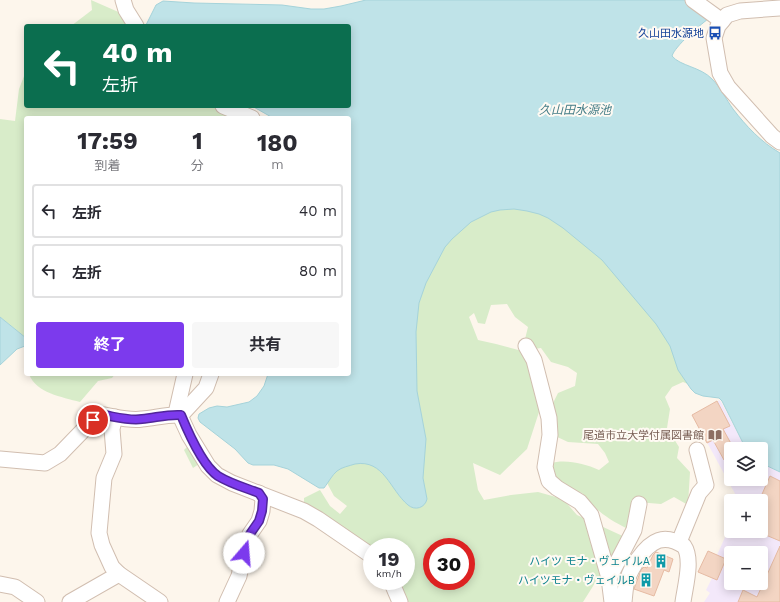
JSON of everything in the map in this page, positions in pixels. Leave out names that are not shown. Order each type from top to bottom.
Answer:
[{"type":"street","points":[[123,0],[126,10],[135,24]]},
{"type":"street","points":[[693,0],[718,19]]},
{"type":"street","points":[[718,19],[740,11],[780,8]]},
{"type":"street","points":[[718,19],[718,26],[714,38],[720,72],[728,87],[772,136],[780,142]]},
{"type":"street","points":[[228,108],[247,116]]},
{"type":"street","points":[[526,346],[534,360],[549,418],[550,435],[545,467],[549,480],[557,488],[580,502],[591,515],[609,578],[612,602]]},
{"type":"street","points":[[185,376],[177,408],[190,435],[208,466],[217,475],[304,511],[363,550]]},
{"type":"street","points":[[181,415],[206,388],[210,376]]},
{"type":"street","points":[[0,458],[45,463],[60,454],[93,420],[104,415],[141,419],[171,414],[181,415]]},
{"type":"street","points":[[115,417],[112,429],[114,454],[104,478],[98,533],[112,567],[119,574],[160,602]]},
{"type":"street","points":[[679,542],[699,493],[706,485],[697,450]]},
{"type":"street","points":[[227,602],[239,576],[246,544],[250,534],[259,521],[262,511],[263,499],[259,493]]},
{"type":"street","points":[[609,578],[634,530],[639,504]]},
{"type":"street","points":[[624,602],[628,578],[632,568],[646,548],[656,540],[669,539],[679,542],[684,546],[688,553],[683,602]]},
{"type":"street","points":[[70,602],[119,574]]},
{"type":"street","points":[[0,584],[15,587],[36,602]]},
{"type":"street","points":[[395,590],[400,602]]},
{"type":"shaded area","points":[[720,400],[742,442],[724,442],[724,474],[692,415]]},
{"type":"shaded area","points":[[768,466],[780,472],[780,602],[704,602],[710,593],[706,590],[712,578],[698,572],[708,551],[717,555],[725,538],[768,538],[768,494],[735,494],[731,486],[768,486]]},
{"type":"green space","points":[[91,0],[123,14],[130,24],[74,24],[92,10]]},
{"type":"green space","points":[[24,76],[24,108],[216,108],[230,116],[24,116],[24,336],[0,317],[0,119],[15,121],[19,89]]},
{"type":"green space","points":[[510,197],[618,256],[700,389],[683,382],[672,387],[665,397],[670,409],[667,428],[679,447],[677,458],[690,472],[688,505],[674,497],[661,504],[637,502],[628,529],[614,522],[603,514],[592,505],[582,493],[557,490],[550,463],[562,461],[575,462],[599,470],[609,462],[605,453],[598,444],[568,442],[553,435],[552,405],[558,393],[575,386],[577,373],[568,367],[551,362],[541,348],[534,349],[525,339],[528,327],[515,317],[507,304],[491,305],[485,324],[478,323],[474,313],[469,317],[478,340],[526,352],[537,386],[539,412],[527,449],[500,475],[473,463],[478,490],[484,500],[538,492],[563,499],[577,515],[627,538],[583,602],[403,602],[403,590],[415,590],[415,538],[363,538],[363,542],[304,507],[304,498],[320,490],[330,506],[340,514],[347,506],[334,496],[327,483],[320,484],[408,413],[418,275],[454,231]]},
{"type":"green space","points":[[30,376],[114,376],[112,378],[98,381],[80,402],[43,390],[32,380]]},
{"type":"green space","points":[[192,442],[202,462],[193,468],[184,450]]},
{"type":"water","name":"久山田水源池","points":[[366,0],[689,0],[708,19],[682,42],[672,56],[680,62],[702,72],[712,79],[733,109],[760,139],[780,153],[780,472],[768,466],[768,442],[742,442],[722,401],[719,398],[703,396],[695,393],[691,389],[678,370],[670,346],[656,324],[602,260],[563,228],[548,218],[539,214],[514,209],[491,212],[471,222],[452,239],[445,247],[426,283],[419,303],[416,332],[417,391],[426,439],[423,478],[427,499],[424,505],[419,508],[414,508],[408,505],[380,471],[373,466],[365,464],[355,464],[337,471],[324,488],[319,488],[288,469],[274,465],[253,465],[248,463],[235,449],[200,422],[198,418],[199,414],[209,408],[217,406],[227,407],[249,402],[257,396],[264,386],[267,376],[351,376],[351,116],[270,116],[256,108],[351,108],[351,24],[146,24],[156,5],[163,1],[282,5],[311,9],[324,9]]},
{"type":"water","points":[[0,317],[24,336],[24,346],[17,349],[0,365]]},
{"type":"building","name":"尾道市立大学付属図書館","points":[[717,401],[730,426],[723,429],[730,442],[724,442],[724,460],[713,440],[707,443],[692,415]]},
{"type":"building","points":[[770,476],[780,481],[780,541],[768,536],[768,494],[762,494],[766,486],[768,486]]},
{"type":"building","points":[[780,546],[780,602],[738,602],[743,590],[757,597],[760,590],[768,590],[768,573]]},
{"type":"building","points":[[708,551],[724,558],[724,564],[717,580],[698,572]]},
{"type":"building","points":[[656,552],[673,559],[669,572],[664,570],[654,596],[634,589],[641,570],[644,567],[647,568]]},
{"type":"place","name":"久山田水源地","points":[[715,33]]},
{"type":"place","name":"尾道市立大学付属図書館","points":[[715,435]]},
{"type":"place","name":"ハイツ モナ・ヴェイルA","points":[[661,561]]},
{"type":"place","name":"ハイツモナ・ヴェイルB","points":[[646,580]]},
{"type":"route","points":[[93,420],[104,415],[141,419],[171,414],[181,415],[190,435],[208,466],[217,475],[259,493],[263,499],[259,521],[250,534],[244,553]]}]
